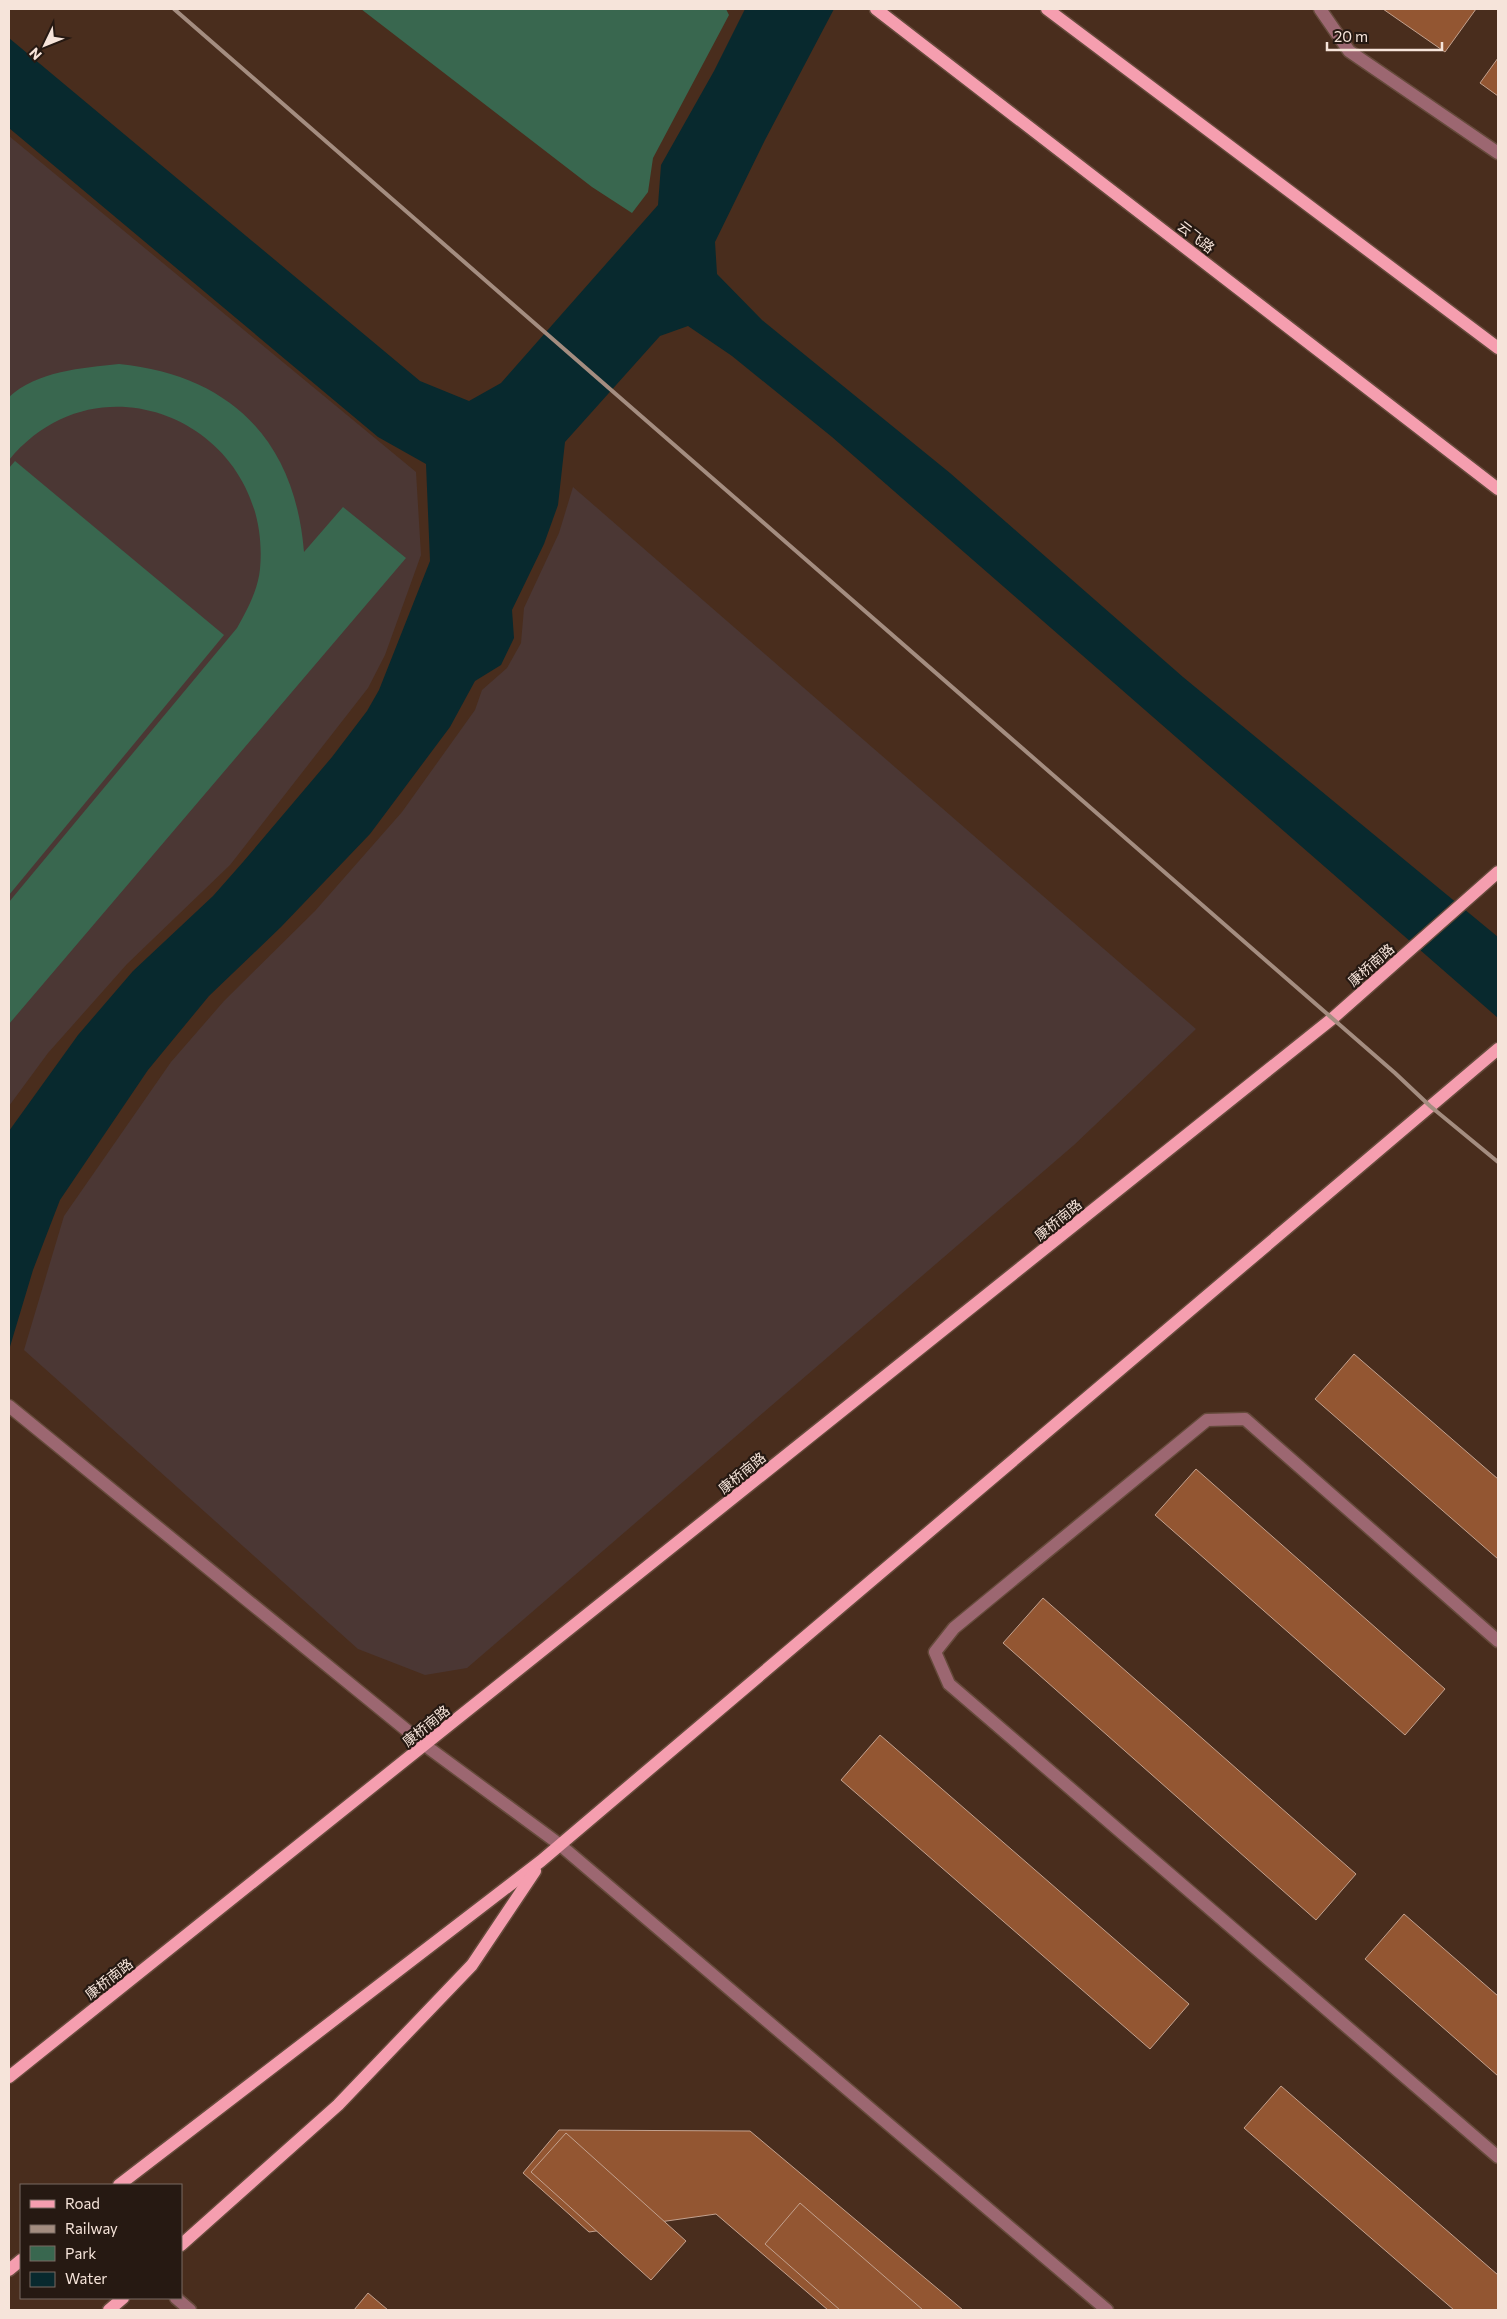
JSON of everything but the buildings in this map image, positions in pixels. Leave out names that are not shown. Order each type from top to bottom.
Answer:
[{"type":"main road","name":"云飞路","points":[[876,9],[1498,488]]},
{"type":"main road","points":[[1047,9],[1498,348]]},
{"type":"main road","name":"康桥南路","points":[[9,2077],[426,1746],[1310,1037],[1391,968],[1498,872]]},
{"type":"main road","points":[[120,2184],[541,1862],[559,1844],[1496,1051]]},
{"type":"main road","points":[[182,2244],[338,2104],[472,1965],[541,1862]]},
{"type":"main road","points":[[9,2270],[20,2261]]},
{"type":"main road","points":[[109,2310],[122,2299]]},
{"type":"street","points":[[1320,9],[1349,51],[1498,153]]},
{"type":"street","points":[[9,1406],[426,1746],[559,1844],[1107,2310]]},
{"type":"street","points":[[1498,1641],[1245,1420],[1207,1420],[954,1628],[935,1652],[949,1684],[1498,2157]]},
{"type":"street","points":[[177,2299],[190,2310]]},
{"type":"shaded area","points":[[9,136],[416,472],[421,555],[385,655],[368,688],[230,865],[127,964],[48,1053],[9,1106]]},
{"type":"shaded area","points":[[573,487],[1196,1029],[1074,1145],[467,1668],[425,1675],[358,1649],[24,1350],[64,1216],[171,1062],[224,1001],[315,911],[402,812],[475,710],[482,690],[507,668],[521,643],[524,608],[559,533]]},
{"type":"green space","points":[[361,9],[726,9],[729,15],[653,158],[648,192],[632,213],[592,187]]},
{"type":"green space","points":[[119,364],[158,371],[193,382],[224,399],[250,420],[271,446],[287,477],[298,512],[304,552],[343,507],[406,558],[9,1024],[9,902],[237,628],[252,600],[259,577],[257,519],[239,476],[211,442],[174,419],[132,408],[89,410],[47,427],[9,460],[9,397],[20,388],[46,376],[75,369]]},
{"type":"green space","points":[[15,461],[224,635],[9,895],[9,468]]},
{"type":"water","points":[[745,9],[834,9],[765,140],[715,242],[717,274],[762,320],[950,473],[1183,677],[1498,937],[1498,1018],[832,437],[732,356],[688,326],[660,336],[565,442],[558,505],[544,544],[512,610],[514,638],[501,665],[475,681],[450,727],[370,834],[281,927],[209,996],[148,1070],[60,1200],[33,1270],[9,1350],[9,1131],[78,1035],[133,971],[213,896],[332,757],[367,711],[379,690],[430,561],[426,464],[378,437],[9,128],[9,38],[420,381],[469,401],[501,383],[658,205],[661,165],[714,71]]},
{"type":"railway","points":[[174,9],[1395,1073],[1430,1106],[1498,1162]]}]
